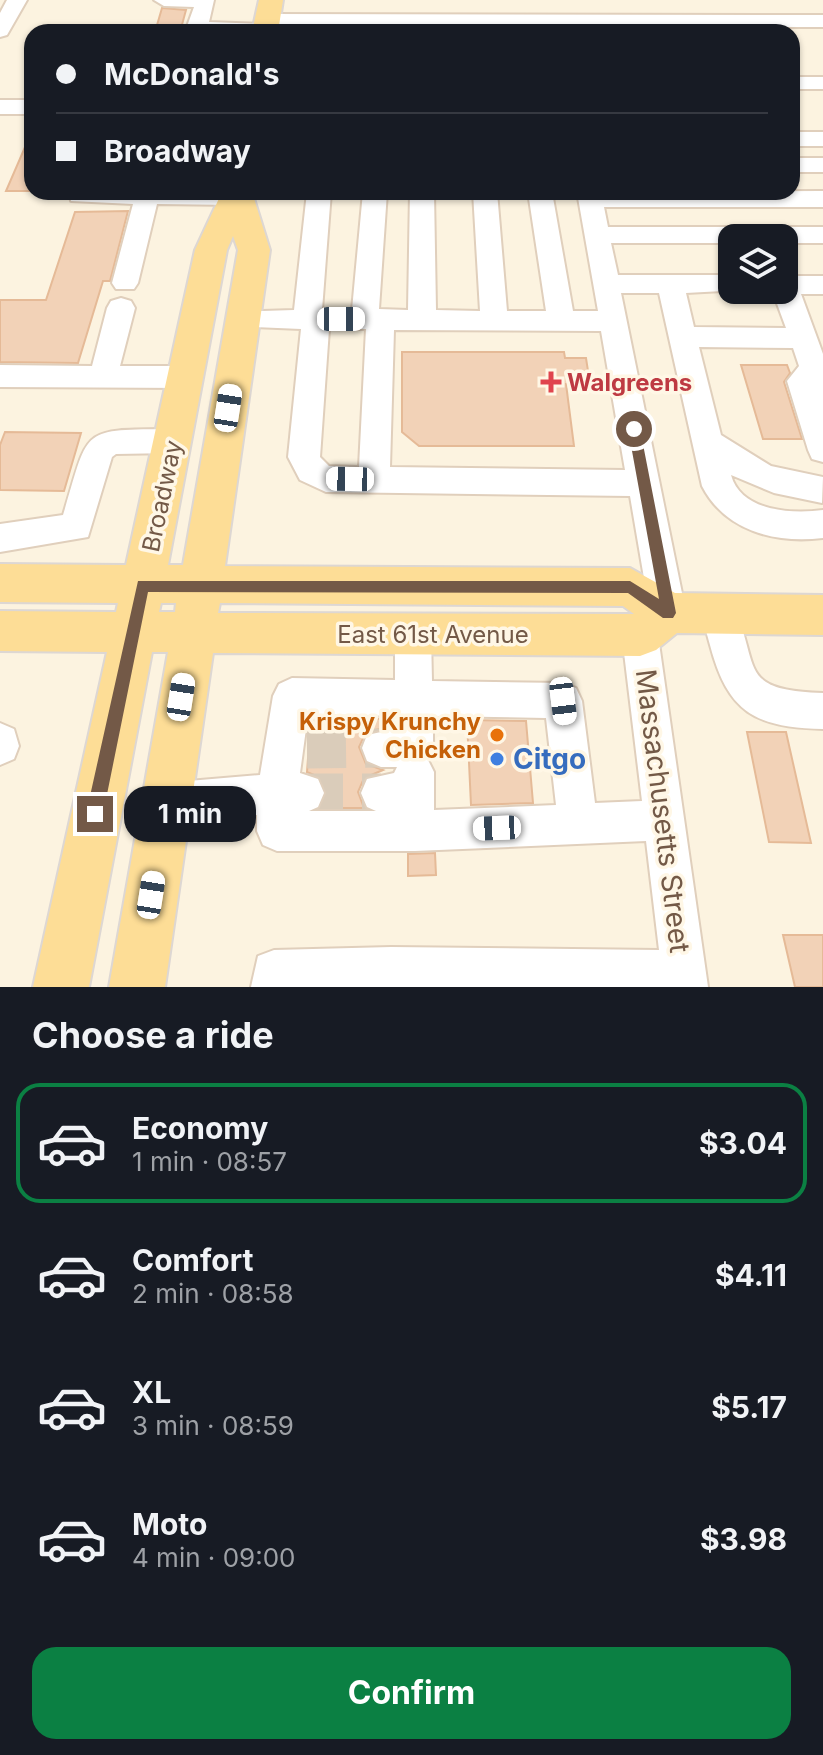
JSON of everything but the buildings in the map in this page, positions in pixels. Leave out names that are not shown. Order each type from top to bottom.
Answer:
[{"type":"main road","name":"Broadway","points":[[61,987],[211,250],[233,200]]},
{"type":"main road","name":"Broadway","points":[[137,987],[194,609],[254,250],[238,200]]},
{"type":"main road","points":[[0,583],[137,609]]},
{"type":"main road","name":"East 61st Avenue","points":[[194,609],[630,587],[654,624]]},
{"type":"main road","points":[[0,631],[137,609],[194,609]]},
{"type":"main road","name":"East 61st Avenue","points":[[194,609],[413,635],[654,624],[720,614],[823,615]]},
{"type":"street","points":[[0,31],[17,0]]},
{"type":"street","points":[[164,0],[206,2],[198,24]]},
{"type":"street","points":[[239,24],[268,20],[316,24]]},
{"type":"street","points":[[533,24],[823,21]]},
{"type":"street","points":[[800,39],[823,39]]},
{"type":"street","points":[[800,83],[823,83]]},
{"type":"street","points":[[0,107],[24,107]]},
{"type":"street","points":[[800,139],[823,139]]},
{"type":"street","points":[[800,165],[823,165]]},
{"type":"street","points":[[800,199],[823,199]]},
{"type":"street","points":[[103,377],[146,200]]},
{"type":"street","points":[[319,200],[306,465],[326,479],[644,483]]},
{"type":"street","points":[[374,480],[372,319],[375,200]]},
{"type":"street","points":[[422,200],[422,320]]},
{"type":"street","points":[[486,200],[494,320]]},
{"type":"street","points":[[541,200],[561,320]]},
{"type":"street","name":"Massachusetts Street","points":[[591,200],[644,483],[664,820],[685,979]]},
{"type":"street","points":[[598,235],[823,235]]},
{"type":"street","points":[[607,284],[718,284]]},
{"type":"street","points":[[670,284],[718,486],[732,504],[755,517],[780,525],[823,524]]},
{"type":"street","points":[[798,285],[823,285]]},
{"type":"street","points":[[791,304],[813,365]]},
{"type":"street","points":[[242,319],[613,321]]},
{"type":"street","points":[[682,337],[813,365]]},
{"type":"street","points":[[813,365],[802,381],[823,450]]},
{"type":"street","points":[[0,376],[187,377]]},
{"type":"street","points":[[0,538],[76,527],[98,451],[109,442],[173,441]]},
{"type":"street","points":[[707,441],[738,467],[755,489],[782,506],[816,499],[823,490]]},
{"type":"street","points":[[720,614],[738,682],[749,695],[774,707],[823,711]]},
{"type":"street","points":[[403,805],[397,748],[414,697],[413,635]]},
{"type":"street","points":[[578,825],[563,701],[292,696],[296,749],[290,793],[277,831],[403,805],[578,825],[664,820]]},
{"type":"street","points":[[165,803],[290,793]]},
{"type":"street","points":[[273,987],[274,972],[391,978],[685,979]]},
{"type":"tunnel","points":[[307,749],[381,748]]},
{"type":"tunnel","points":[[304,793],[381,793]]},
{"type":"place","name":"Walgreens","points":[[551,382]]},
{"type":"place","name":"Krispy Krunchy Chicken","points":[[497,735]]},
{"type":"place","name":"Citgo","points":[[497,759]]},
{"type":"route","points":[[95,814],[143,586],[630,587],[668,613],[634,429]]}]
